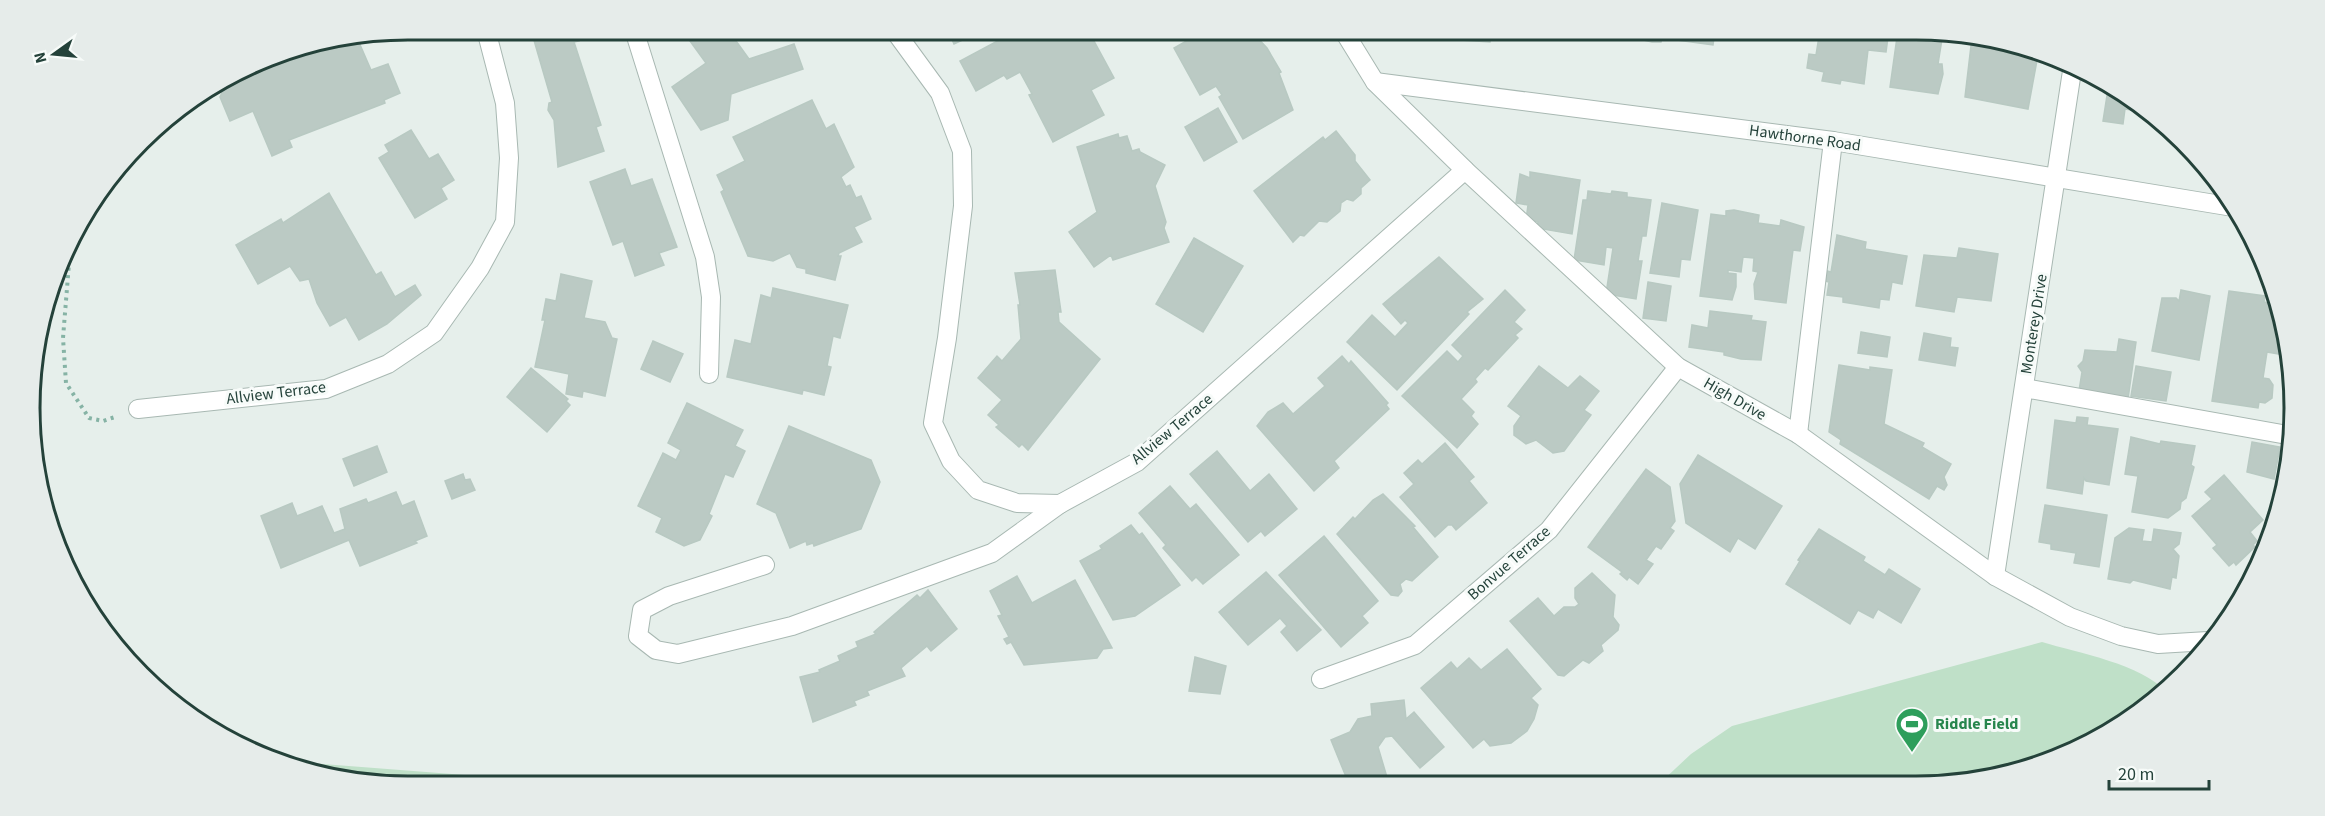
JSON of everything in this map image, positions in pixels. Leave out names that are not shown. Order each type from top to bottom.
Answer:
[{"type":"street","name":"Allview Terrace","points":[[138,409],[326,389],[388,364],[434,333],[480,268],[504,222],[509,158],[505,103],[489,40]]},
{"type":"street","points":[[637,40],[705,257],[711,297],[709,374]]},
{"type":"street","name":"Allview Terrace","points":[[901,40],[940,93],[962,151],[963,206],[947,338],[933,423],[951,461],[978,490],[1017,503],[1060,504],[1137,462],[1465,170]]},
{"type":"street","name":"High Drive","points":[[1349,40],[1375,82],[1465,170],[1678,367],[1798,434],[1995,576],[2070,617],[2121,636],[2158,644],[2201,641]]},
{"type":"street","name":"Monterey Drive","points":[[1995,576],[2072,74]]},
{"type":"street","name":"Hawthorne Road","points":[[1375,82],[1833,141],[2224,205]]},
{"type":"street","points":[[1798,434],[1833,141]]},
{"type":"street","name":"Bonvue Terrace","points":[[1321,679],[1414,645],[1549,530],[1678,367]]},
{"type":"street","points":[[2024,388],[2284,434]]},
{"type":"street","points":[[765,565],[669,596],[642,610],[638,636],[656,650],[678,654],[792,626],[992,554],[1060,504]]},
{"type":"path","points":[[69,265],[63,338],[66,383],[89,418],[103,421],[138,409]]},
{"type":"green space","points":[[2042,642],[2126,667],[2158,685],[2121,714],[2080,738],[2035,756],[1989,768],[1917,776],[1667,776],[1691,754],[1732,726]]},
{"type":"green space","points":[[315,763],[478,776],[384,775]]},
{"type":"building","points":[[534,40],[579,40],[574,42],[601,125],[596,127],[604,151],[558,167],[554,120],[548,110],[549,103],[552,102]]},
{"type":"building","points":[[689,40],[735,40],[749,59],[794,44],[803,69],[731,94],[728,120],[701,130],[672,87],[706,63]]},
{"type":"building","points":[[999,40],[1093,40],[1114,78],[1091,90],[1104,115],[1053,142],[1020,72],[1007,79],[1004,75],[976,91],[960,61]]},
{"type":"building","points":[[1188,40],[1259,40],[1281,72],[1279,73],[1293,110],[1243,139],[1219,97],[1222,95],[1216,86],[1200,95],[1174,48]]},
{"type":"building","points":[[1460,40],[1490,40],[1490,42]]},
{"type":"building","points":[[1643,40],[1662,40],[1661,42]]},
{"type":"building","points":[[1677,40],[1714,40],[1713,45]]},
{"type":"building","points":[[1818,40],[1888,40],[1886,52],[1868,50],[1864,84],[1841,80],[1840,84],[1822,81],[1824,72],[1807,68],[1809,54],[1816,55]]},
{"type":"building","points":[[1897,40],[1942,41],[1938,64],[1942,64],[1943,74],[1938,94],[1890,87]]},
{"type":"building","points":[[360,44],[371,70],[388,64],[400,93],[384,100],[385,103],[289,140],[292,147],[272,156],[253,111],[230,121],[220,97],[223,91],[267,68],[313,53]]},
{"type":"building","points":[[1971,45],[2037,61],[2028,109],[1965,97]]},
{"type":"building","points":[[2107,94],[2133,110],[2125,109],[2123,124],[2103,121]]},
{"type":"building","points":[[812,100],[826,129],[834,124],[854,167],[841,177],[846,187],[850,185],[856,198],[861,196],[871,219],[854,227],[862,242],[839,253],[838,256],[841,256],[835,280],[806,273],[806,269],[797,267],[790,253],[773,261],[748,256],[721,192],[724,190],[717,175],[745,161],[733,137]]},
{"type":"building","points":[[1218,108],[1237,142],[1204,161],[1185,127]]},
{"type":"building","points":[[411,130],[429,159],[438,154],[454,180],[441,188],[447,199],[415,218],[379,158],[389,152],[385,145]]},
{"type":"building","points":[[1336,131],[1355,155],[1355,161],[1370,180],[1361,188],[1361,194],[1353,201],[1347,199],[1341,203],[1340,211],[1327,222],[1319,221],[1304,236],[1300,235],[1293,242],[1254,191],[1323,137],[1325,140]]},
{"type":"building","points":[[1118,134],[1119,138],[1127,136],[1132,151],[1139,149],[1140,152],[1165,165],[1155,186],[1166,222],[1164,228],[1169,242],[1113,260],[1111,255],[1094,267],[1069,232],[1097,212],[1077,147]]},
{"type":"building","points":[[625,169],[631,186],[652,179],[677,247],[659,253],[664,265],[635,276],[623,241],[613,245],[590,182]]},
{"type":"building","points":[[1530,172],[1580,180],[1572,234],[1537,228],[1538,222],[1526,220],[1528,205],[1516,203],[1520,174],[1530,178]]},
{"type":"building","points":[[1588,191],[1611,194],[1612,191],[1627,193],[1627,197],[1651,200],[1646,236],[1642,236],[1638,261],[1642,261],[1636,299],[1606,294],[1613,248],[1606,247],[1604,265],[1574,260],[1583,200],[1587,200]]},
{"type":"building","points":[[329,193],[376,275],[381,272],[395,297],[415,285],[421,295],[387,324],[359,340],[346,317],[330,326],[317,303],[309,279],[300,281],[290,266],[258,284],[236,245],[281,219],[283,223]]},
{"type":"building","points":[[1662,203],[1698,210],[1690,260],[1681,259],[1679,277],[1650,273]]},
{"type":"building","points":[[1734,210],[1759,215],[1758,223],[1780,226],[1781,220],[1804,227],[1800,251],[1793,250],[1786,303],[1755,299],[1754,284],[1758,272],[1753,271],[1754,258],[1743,257],[1741,272],[1728,270],[1728,273],[1736,274],[1736,287],[1732,300],[1700,296],[1711,214],[1726,216],[1726,211]]},
{"type":"building","points":[[1837,235],[1866,242],[1865,249],[1907,256],[1902,284],[1892,282],[1889,300],[1880,299],[1879,308],[1843,302],[1843,297],[1827,295],[1829,282],[1825,281],[1827,271],[1831,272]]},
{"type":"building","points":[[1194,238],[1243,266],[1203,332],[1156,304]]},
{"type":"building","points":[[1959,248],[1998,254],[1991,301],[1957,297],[1954,312],[1916,306],[1924,255],[1957,258]]},
{"type":"building","points":[[1439,257],[1483,299],[1467,312],[1469,314],[1397,390],[1347,342],[1372,315],[1395,337],[1408,323],[1405,320],[1401,324],[1383,304]]},
{"type":"building","points":[[1055,270],[1061,312],[1058,312],[1059,322],[1100,359],[1028,450],[1022,444],[1019,447],[996,427],[999,425],[988,415],[1002,400],[978,378],[997,356],[1002,361],[1021,339],[1018,305],[1020,305],[1015,273]]},
{"type":"building","points":[[561,274],[592,281],[584,318],[605,322],[612,338],[617,339],[605,396],[583,391],[582,397],[566,394],[569,374],[535,367],[545,320],[542,320],[546,299],[556,301]]},
{"type":"building","points":[[1648,282],[1671,286],[1666,321],[1643,318]]},
{"type":"building","points":[[773,288],[848,305],[840,338],[833,336],[827,366],[831,367],[824,395],[803,390],[802,394],[727,377],[735,340],[751,344],[761,295],[771,298]]},
{"type":"building","points":[[1505,290],[1525,310],[1514,322],[1522,329],[1515,335],[1518,338],[1488,370],[1485,368],[1475,379],[1477,382],[1461,399],[1474,412],[1471,416],[1478,424],[1457,448],[1402,396],[1447,351],[1458,362],[1463,356],[1452,345]]},
{"type":"building","points":[[2181,290],[2210,296],[2199,360],[2152,351],[2162,298],[2176,298],[2179,301]]},
{"type":"building","points":[[2229,291],[2265,296],[2264,302],[2269,303],[2279,350],[2279,354],[2267,352],[2263,378],[2269,379],[2273,385],[2272,398],[2265,403],[2259,402],[2258,408],[2212,401]]},
{"type":"building","points":[[1710,311],[1752,316],[1751,320],[1766,322],[1761,360],[1741,359],[1724,355],[1724,352],[1689,347],[1692,325],[1708,328]]},
{"type":"building","points":[[1861,332],[1890,337],[1887,357],[1858,353]]},
{"type":"building","points":[[1924,333],[1951,338],[1950,347],[1958,348],[1955,366],[1919,360]]},
{"type":"building","points":[[2119,339],[2136,342],[2128,399],[2079,391],[2082,372],[2078,366],[2083,361],[2085,350],[2117,352]]},
{"type":"building","points":[[653,341],[683,354],[670,382],[641,369]]},
{"type":"building","points":[[1342,356],[1349,364],[1351,361],[1388,403],[1386,405],[1389,409],[1334,461],[1339,468],[1314,491],[1257,426],[1268,412],[1283,403],[1293,414],[1325,386],[1318,378]]},
{"type":"building","points":[[1839,365],[1870,370],[1870,367],[1892,370],[1884,424],[1924,443],[1922,447],[1951,464],[1944,477],[1947,485],[1944,490],[1937,486],[1929,499],[1840,444],[1841,440],[1829,432]]},
{"type":"building","points":[[1539,366],[1568,388],[1580,376],[1599,391],[1584,410],[1591,415],[1564,451],[1553,453],[1536,440],[1526,444],[1514,435],[1514,426],[1521,416],[1508,406]]},
{"type":"building","points":[[2136,366],[2171,372],[2166,401],[2131,396]]},
{"type":"building","points":[[531,368],[568,399],[566,401],[570,405],[547,432],[507,397]]},
{"type":"building","points":[[687,403],[743,430],[735,446],[745,451],[733,477],[725,474],[709,514],[712,516],[700,540],[684,546],[656,532],[662,518],[638,506],[663,453],[676,460],[681,450],[668,443]]},
{"type":"building","points":[[2077,417],[2088,418],[2087,425],[2118,429],[2109,485],[2086,481],[2084,478],[2082,494],[2047,488],[2055,420],[2076,423]]},
{"type":"building","points":[[789,426],[871,460],[880,482],[861,529],[814,546],[813,543],[807,545],[806,541],[790,548],[776,513],[757,504]]},
{"type":"building","points":[[2131,437],[2160,444],[2161,441],[2195,446],[2191,465],[2194,467],[2186,498],[2181,502],[2180,509],[2168,518],[2132,512],[2138,476],[2125,474]]},
{"type":"building","points":[[2252,442],[2280,447],[2274,479],[2247,472]]},
{"type":"building","points":[[1445,443],[1474,477],[1469,481],[1487,503],[1456,530],[1452,525],[1448,525],[1435,537],[1400,497],[1414,484],[1404,473],[1418,460],[1422,464]]},
{"type":"building","points":[[377,446],[387,472],[354,486],[343,459]]},
{"type":"building","points":[[1217,451],[1250,491],[1269,474],[1297,509],[1265,536],[1261,531],[1248,542],[1190,474]]},
{"type":"building","points":[[1698,455],[1782,506],[1755,549],[1738,538],[1730,552],[1686,523],[1680,484]]},
{"type":"building","points":[[1646,469],[1670,487],[1675,521],[1670,528],[1674,531],[1661,549],[1656,546],[1646,560],[1653,564],[1638,584],[1629,577],[1627,580],[1620,574],[1622,572],[1588,547]]},
{"type":"building","points":[[463,474],[465,480],[470,479],[475,490],[452,499],[445,481]]},
{"type":"building","points":[[2224,475],[2263,520],[2250,532],[2257,541],[2253,545],[2255,547],[2236,565],[2234,562],[2229,566],[2213,548],[2217,545],[2192,516],[2212,499],[2205,492]]},
{"type":"building","points":[[1170,486],[1190,509],[1196,504],[1239,555],[1203,584],[1196,577],[1192,581],[1163,548],[1166,545],[1139,513]]},
{"type":"building","points":[[396,492],[402,506],[414,501],[427,536],[415,541],[417,543],[360,566],[349,540],[281,568],[261,516],[292,503],[297,516],[322,506],[334,533],[345,529],[340,509],[366,499],[368,503]]},
{"type":"building","points":[[1383,494],[1415,526],[1413,527],[1438,557],[1412,581],[1406,579],[1400,584],[1402,591],[1398,596],[1391,595],[1337,534],[1353,517],[1355,519],[1373,500]]},
{"type":"building","points":[[2045,505],[2107,515],[2099,567],[2074,563],[2076,553],[2051,549],[2051,544],[2039,542]]},
{"type":"building","points":[[1131,525],[1139,535],[1142,533],[1180,585],[1135,616],[1113,620],[1080,561],[1102,549],[1100,546]]},
{"type":"building","points":[[2129,528],[2144,530],[2142,541],[2152,542],[2154,529],[2181,533],[2179,544],[2173,549],[2179,556],[2176,578],[2172,577],[2170,589],[2133,580],[2130,583],[2108,579],[2115,538]]},
{"type":"building","points":[[1819,529],[1865,557],[1863,561],[1885,575],[1889,569],[1920,589],[1901,623],[1878,609],[1873,618],[1858,610],[1850,624],[1786,584],[1800,561],[1798,560]]},
{"type":"building","points":[[1324,536],[1378,601],[1362,616],[1368,623],[1341,647],[1279,575]]},
{"type":"building","points":[[1266,572],[1321,630],[1297,651],[1281,632],[1287,626],[1280,618],[1248,645],[1219,612]]},
{"type":"building","points":[[1592,573],[1615,595],[1613,617],[1619,625],[1618,630],[1601,645],[1603,651],[1589,663],[1583,660],[1564,676],[1558,675],[1510,621],[1538,598],[1554,616],[1564,607],[1575,607],[1579,604],[1575,598],[1575,588]]},
{"type":"building","points":[[1017,576],[1032,603],[1075,580],[1112,648],[1103,649],[1097,658],[1024,665],[1011,642],[1007,644],[1004,639],[1009,637],[998,616],[1002,615],[990,591]]},
{"type":"building","points":[[928,590],[957,629],[931,651],[927,646],[901,668],[905,676],[867,691],[869,695],[854,701],[856,705],[813,722],[800,677],[820,672],[819,670],[840,661],[838,656],[858,647],[856,642],[876,634],[874,632],[917,595],[920,598]]},
{"type":"building","points":[[1507,649],[1541,689],[1531,698],[1538,705],[1534,719],[1527,731],[1511,743],[1490,746],[1484,739],[1473,748],[1421,688],[1451,662],[1457,669],[1469,658],[1481,670]]},
{"type":"building","points":[[1195,657],[1226,666],[1220,694],[1189,691]]},
{"type":"building","points":[[1404,700],[1406,719],[1414,712],[1444,747],[1420,768],[1392,736],[1385,737],[1378,747],[1387,776],[1346,776],[1331,740],[1350,732],[1358,719],[1372,716],[1371,704]]},
{"type":"place","name":"Riddle Field","points":[[1912,753]]}]
